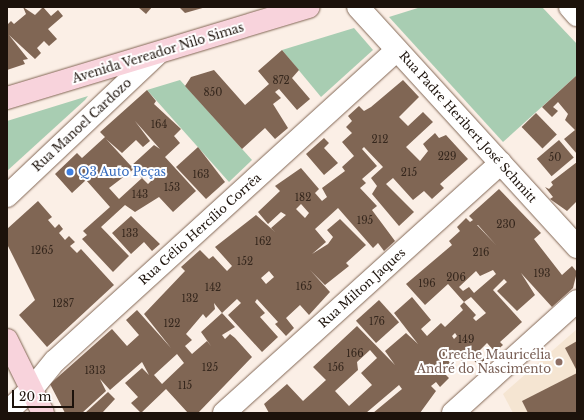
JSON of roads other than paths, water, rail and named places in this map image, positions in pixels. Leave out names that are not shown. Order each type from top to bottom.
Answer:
[{"type":"main road","name":"Avenida Vereador Nilo Simas","points":[[7,98],[309,7]]},
{"type":"main road","points":[[7,340],[44,413]]},
{"type":"street","name":"Rua Padre Heribert José Schmitt","points":[[358,7],[577,247]]},
{"type":"street","points":[[570,7],[577,15]]},
{"type":"street","name":"Rua Gélio Hercílio Corrêa","points":[[7,412],[32,390],[61,355],[397,50]]},
{"type":"street","name":"Rua Manoel Cardozo","points":[[7,196],[157,54]]},
{"type":"street","name":"Rua Milton Jaques","points":[[224,413],[501,163]]},
{"type":"street","points":[[453,413],[577,301]]},
{"type":"place","name":"Q3 Auto Peças","points":[[70,172]]},
{"type":"place","name":"Creche Mauricélia André do Nascimento","points":[[559,362]]}]
